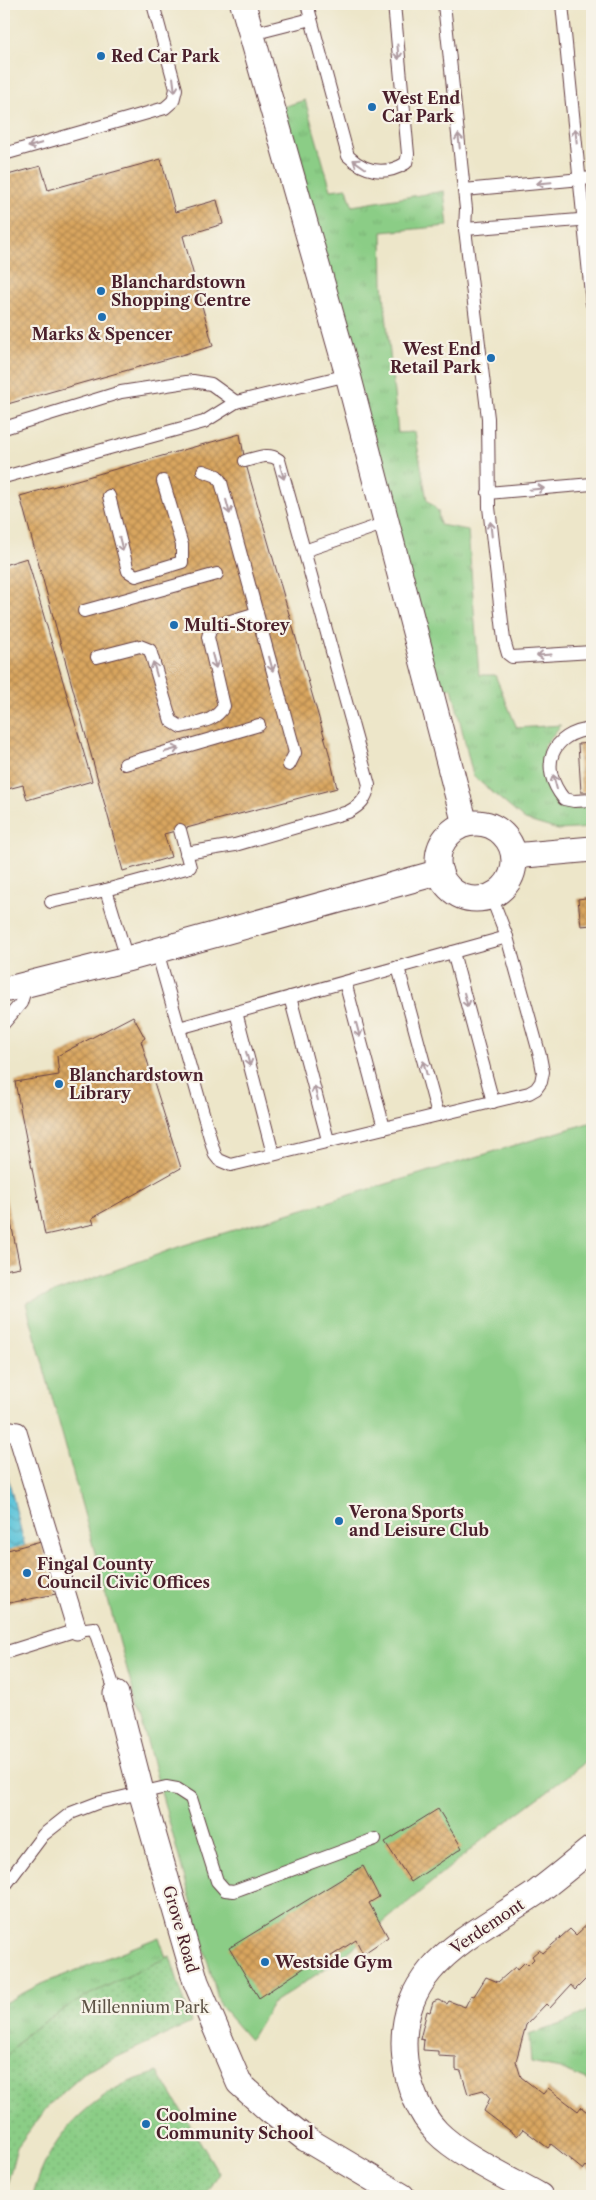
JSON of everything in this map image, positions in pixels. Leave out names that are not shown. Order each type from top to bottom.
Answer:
[{"type":"street","points":[[243,4],[348,375],[465,824]]},
{"type":"street","points":[[476,822],[497,828],[511,845],[514,856],[514,868],[510,879],[502,889],[491,896],[479,899],[466,898],[450,888],[440,872],[438,860],[446,838],[454,829],[465,824],[476,822]]},
{"type":"street","points":[[514,856],[592,849]]},
{"type":"street","points":[[15,988],[157,951],[440,872]]},
{"type":"street","points":[[4,1430],[17,1432],[77,1630]]},
{"type":"street","name":"Grove Road","points":[[116,1694],[142,1795],[196,1982],[239,2083],[306,2139],[402,2196]]},
{"type":"street","name":"Verdemont","points":[[540,2196],[449,2143],[426,2120],[410,2085],[404,2044],[406,2025],[410,2006],[425,1977],[445,1954],[461,1940],[536,1892],[592,1848]]},
{"type":"lane","points":[[4,154],[165,108],[173,101],[176,89],[154,4]]},
{"type":"lane","points":[[307,4],[348,156],[361,166],[375,172],[397,169],[406,163],[408,154],[394,4]]},
{"type":"lane","points":[[444,4],[464,190],[465,229],[488,418],[488,493],[504,640],[508,654],[518,657],[592,652]]},
{"type":"lane","points":[[562,4],[586,179],[592,304]]},
{"type":"lane","points":[[252,34],[311,20]]},
{"type":"lane","points":[[464,190],[586,179]]},
{"type":"lane","points":[[465,229],[588,219]]},
{"type":"lane","points":[[4,477],[204,422],[236,402],[348,375]]},
{"type":"lane","points":[[4,428],[121,392],[193,381],[212,384],[236,402]]},
{"type":"lane","points":[[186,853],[235,845],[348,812],[359,806],[366,796],[369,785],[279,460],[273,456],[265,455],[245,461]]},
{"type":"lane","points":[[203,471],[217,476],[221,482],[293,745],[294,753],[289,765]]},
{"type":"lane","points":[[109,496],[128,571],[136,576],[182,562],[182,545],[163,482]]},
{"type":"lane","points":[[488,493],[592,484]]},
{"type":"lane","points":[[304,551],[386,523]]},
{"type":"lane","points":[[84,611],[217,574]]},
{"type":"lane","points":[[97,657],[140,646],[146,647],[150,650],[171,721],[181,727],[205,721],[217,716],[224,706],[208,631],[211,626],[257,613]]},
{"type":"lane","points":[[125,764],[259,725]]},
{"type":"lane","points":[[592,729],[581,730],[568,736],[555,746],[551,753],[551,766],[554,784],[564,799],[574,801],[592,800]]},
{"type":"lane","points":[[51,902],[106,890],[190,867],[180,830]]},
{"type":"lane","points":[[106,890],[127,959]]},
{"type":"lane","points":[[157,951],[215,1154],[219,1160],[231,1165],[328,1140],[493,1102],[536,1089],[543,1072],[507,937],[491,896]]},
{"type":"lane","points":[[179,1028],[507,937]]},
{"type":"lane","points":[[453,952],[493,1102]]},
{"type":"lane","points":[[398,968],[438,1115]]},
{"type":"lane","points":[[345,982],[384,1128]]},
{"type":"lane","points":[[4,1023],[21,1003],[15,988]]},
{"type":"lane","points":[[290,997],[328,1140]]},
{"type":"lane","points":[[236,1012],[273,1154]]},
{"type":"lane","points":[[4,1653],[77,1630],[94,1628],[116,1694]]},
{"type":"lane","points":[[4,1887],[43,1835],[72,1813],[97,1803],[142,1795],[166,1787],[177,1789],[191,1798],[216,1881],[225,1890],[234,1891],[375,1839]]},
{"type":"green space","points":[[305,100],[331,190],[347,188],[352,206],[444,191],[448,226],[382,232],[383,284],[398,433],[415,432],[427,500],[438,511],[440,525],[468,530],[479,675],[495,675],[517,728],[561,725],[544,746],[548,783],[551,792],[565,804],[577,806],[592,805],[592,828],[558,830],[525,820],[473,776],[452,688],[430,693],[273,110]]},
{"type":"green space","name":"Verona Sports and Leisure Club","points":[[592,1122],[592,1754],[582,1765],[481,1841],[341,1958],[271,2005],[250,2040],[220,2006],[26,1303],[181,1246]]},
{"type":"green space","name":"Millennium Park","points":[[159,1937],[187,2020],[85,2069],[46,2103],[13,2145],[4,2187],[4,2003],[37,1986]]},
{"type":"green space","name":"Millennium Park","points":[[170,1956],[191,2023],[87,2071],[48,2106],[17,2147],[4,2196],[4,2060],[26,2034],[78,2000]]},
{"type":"green space","points":[[592,2008],[592,2082],[560,2069],[531,2063],[529,2035],[567,2022]]},
{"type":"green space","points":[[158,2072],[219,2173],[206,2196],[33,2196],[38,2179],[53,2148],[74,2121],[100,2099],[120,2086]]},
{"type":"water","points":[[4,1461],[25,1547],[4,1551]]},
{"type":"building","name":"Blanchardstown Shopping Centre","points":[[161,159],[175,212],[217,200],[223,224],[183,236],[213,346],[4,405],[4,176],[41,166],[48,190]]},
{"type":"building","name":"Multi-Storey","points":[[240,434],[245,461],[329,753],[337,788],[164,834],[171,857],[123,871],[20,496]]},
{"type":"building","points":[[27,558],[92,781],[27,800],[23,785],[4,790],[4,565]]},
{"type":"building","points":[[592,743],[592,792],[581,792],[578,744]]},
{"type":"building","points":[[592,897],[592,925],[581,926],[578,899]]},
{"type":"building","points":[[133,1016],[145,1038],[141,1041],[181,1168],[92,1218],[94,1224],[45,1235],[15,1082],[59,1075],[57,1056]]},
{"type":"building","points":[[4,1189],[20,1267],[4,1270]]},
{"type":"building","name":"Fingal County Council Civic Offices","points":[[41,1541],[56,1594],[4,1604],[4,1551]]},
{"type":"building","points":[[438,1809],[462,1848],[411,1882],[385,1842]]},
{"type":"building","points":[[363,1866],[379,1897],[369,1903],[388,1937],[363,1954],[356,1940],[319,1964],[316,1960],[259,1998],[229,1948]]},
{"type":"building","points":[[592,1920],[592,1973],[575,1990],[571,1985],[550,2008],[546,2004],[526,2025],[516,2061],[521,2077],[543,2094],[548,2088],[578,2111],[581,2107],[592,2116],[592,2172],[586,2166],[583,2170],[551,2144],[548,2148],[523,2129],[517,2136],[484,2111],[490,2098],[483,2090],[468,2094],[461,2071],[456,2070],[456,2057],[438,2056],[438,2051],[423,2050],[424,2040],[420,2039],[427,2011],[430,2012],[433,2002],[438,2000],[447,2004],[449,2001],[465,2007],[471,1995],[474,1996],[486,1977],[498,1982],[515,1967],[517,1970],[525,1962],[528,1965],[534,1959],[532,1956],[539,1950],[543,1953],[570,1929],[576,1935]]},
{"type":"place","name":"Red Car Park","points":[[101,56]]},
{"type":"place","name":"West End Car Park","points":[[372,107]]},
{"type":"place","name":"Blanchardstown Shopping Centre","points":[[101,291]]},
{"type":"place","name":"Marks & Spencer","points":[[102,317]]},
{"type":"place","name":"West End Retail Park","points":[[491,358]]},
{"type":"place","name":"Multi-Storey","points":[[174,625]]},
{"type":"place","name":"Blanchardstown Library","points":[[59,1084]]},
{"type":"place","name":"Verona Sports and Leisure Club","points":[[339,1521]]},
{"type":"place","name":"Fingal County Council Civic Offices","points":[[27,1573]]},
{"type":"place","name":"Westside Gym","points":[[265,1962]]},
{"type":"place","name":"Coolmine Community School","points":[[146,2124]]}]
